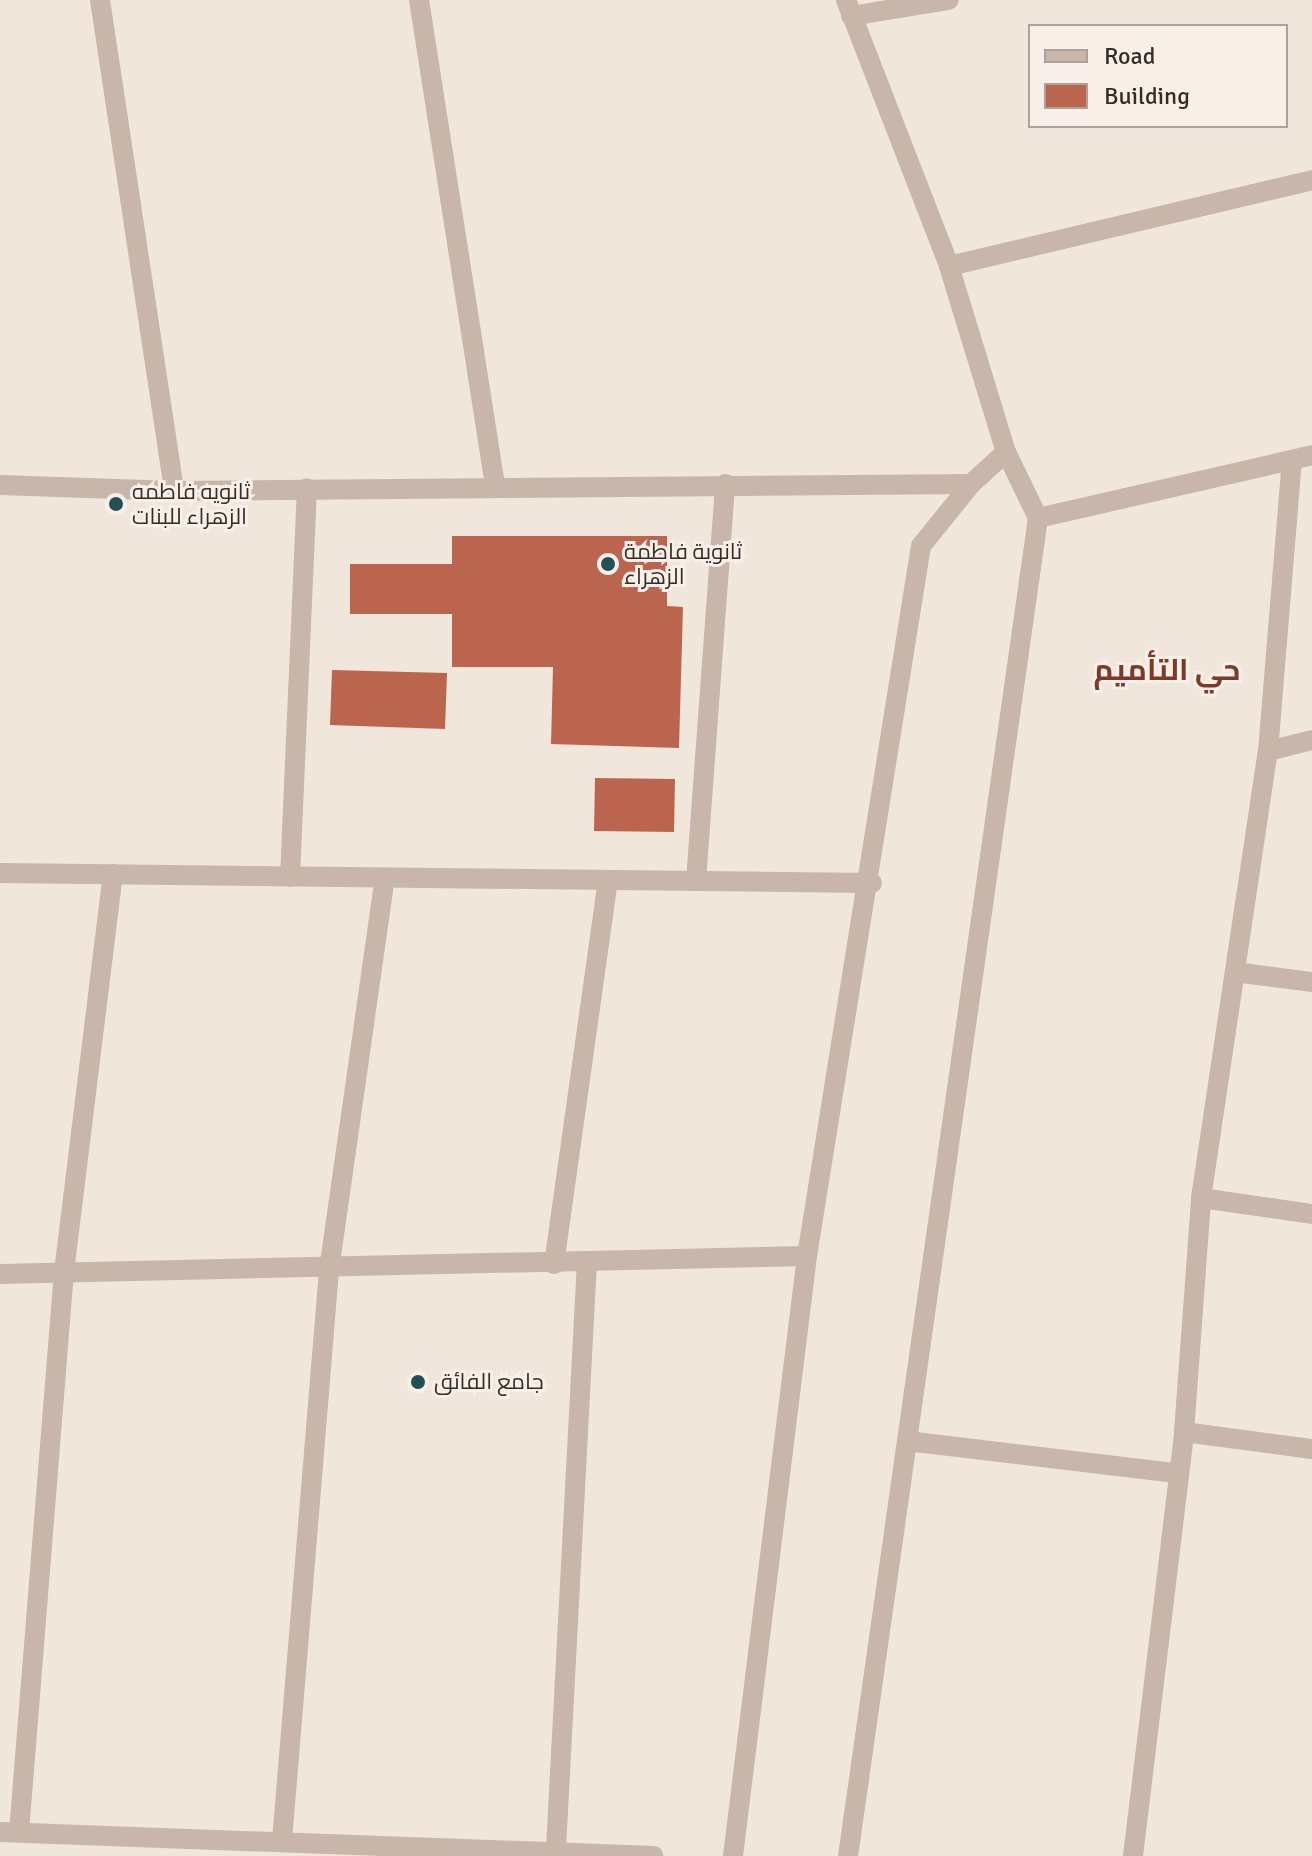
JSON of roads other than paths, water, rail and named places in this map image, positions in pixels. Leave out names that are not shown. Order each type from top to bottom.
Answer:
[{"type":"street","points":[[100,0],[174,491]]},
{"type":"street","points":[[419,0],[495,483]]},
{"type":"street","points":[[848,1856],[1038,518],[1006,452],[949,266],[848,8],[949,0]]},
{"type":"street","points":[[949,266],[1312,180]]},
{"type":"street","points":[[733,1856],[807,1256],[872,883],[921,546],[971,484],[1006,452]]},
{"type":"street","points":[[1038,518],[1302,457],[1268,751],[1201,1198],[1184,1432],[1176,1473],[1133,1856]]},
{"type":"street","points":[[0,485],[174,491],[495,483],[971,484]]},
{"type":"street","points":[[696,881],[725,484]]},
{"type":"street","points":[[290,877],[307,488]]},
{"type":"street","points":[[1268,751],[1312,740]]},
{"type":"street","points":[[0,873],[872,883]]},
{"type":"street","points":[[113,874],[64,1272],[9,1832],[556,1849],[654,1856]]},
{"type":"street","points":[[282,1841],[329,1270],[385,878]]},
{"type":"street","points":[[554,1264],[608,880]]},
{"type":"street","points":[[1235,972],[1312,982]]},
{"type":"street","points":[[1201,1198],[1312,1214]]},
{"type":"street","points":[[0,1274],[329,1270],[807,1256]]},
{"type":"street","points":[[556,1849],[587,1262]]},
{"type":"street","points":[[1184,1432],[1312,1449]]},
{"type":"street","points":[[907,1441],[1176,1473]]},
{"type":"place","name":"ثانويه فاطمه الزهراء للبنات","points":[[116,504]]},
{"type":"place","name":"ثانوية فاطمة الزهراء","points":[[608,564]]},
{"type":"place","name":"جامع الفائق","points":[[418,1382]]},
{"type":"district","name":"حي التأميم","points":[[1167,671]]}]
